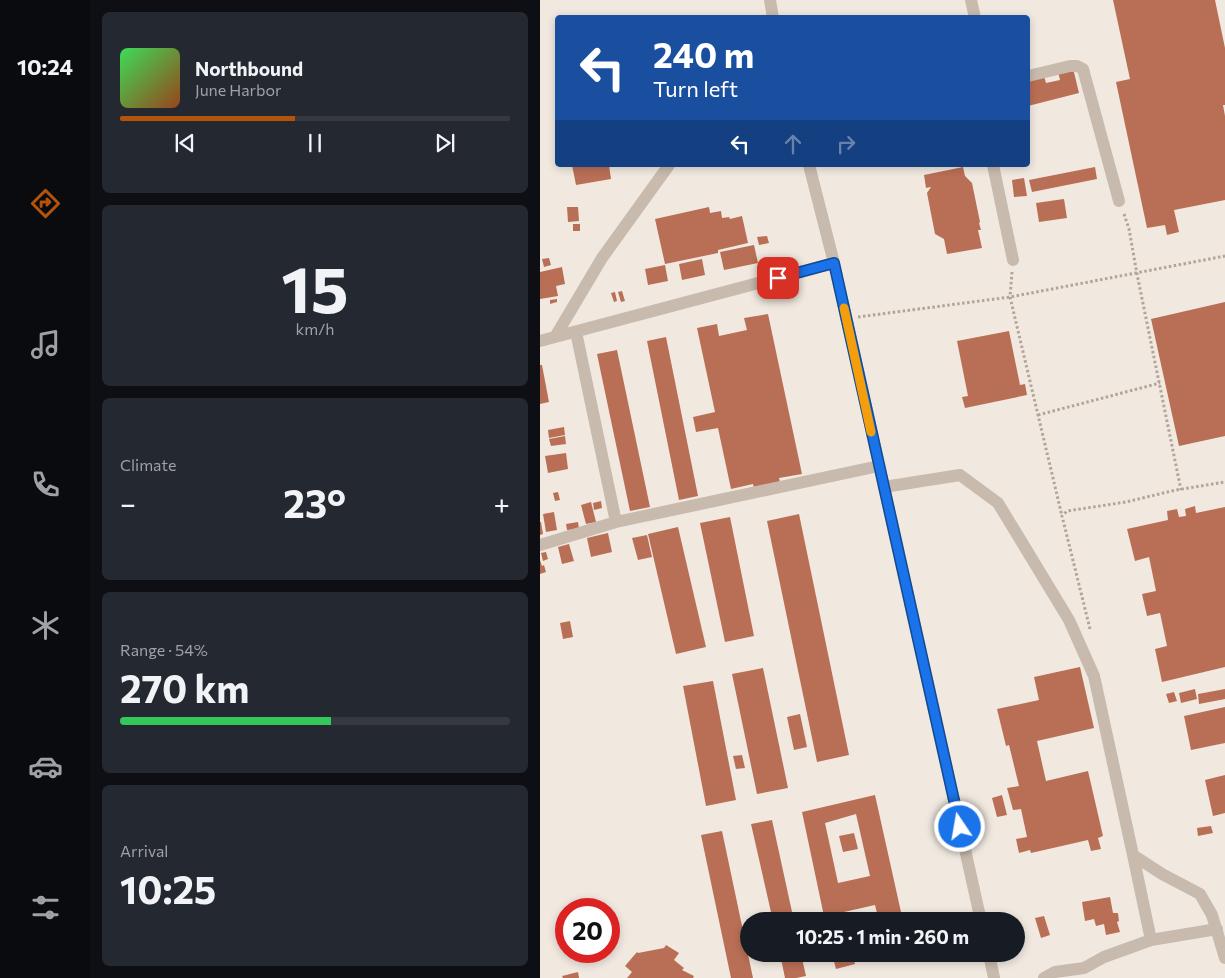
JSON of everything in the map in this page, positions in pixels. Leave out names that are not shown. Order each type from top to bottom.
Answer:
[{"type":"lane","points":[[770,0],[773,15]]},
{"type":"lane","points":[[971,0],[974,15]]},
{"type":"lane","points":[[1030,76],[1070,66],[1077,66],[1083,69],[1119,201]]},
{"type":"lane","points":[[555,338],[602,258],[668,167]]},
{"type":"lane","points":[[810,167],[834,263],[979,912]]},
{"type":"lane","points":[[993,167],[1013,260]]},
{"type":"lane","points":[[540,341],[834,263]]},
{"type":"lane","points":[[576,332],[616,522]]},
{"type":"lane","points":[[540,545],[616,522],[879,466]]},
{"type":"lane","points":[[884,487],[960,475],[998,502],[1069,620],[1094,676],[1151,940]]},
{"type":"lane","points":[[1133,855],[1162,874],[1200,894],[1212,914],[1225,958]]},
{"type":"lane","points":[[1044,978],[1055,972],[1084,968],[1104,957],[1151,940],[1217,929]]},
{"type":"lane","points":[[990,962],[994,978]]},
{"type":"path","points":[[1119,201],[1130,229],[1137,274],[1181,490]]},
{"type":"path","points":[[846,319],[1010,297],[1225,256]]},
{"type":"path","points":[[1013,260],[1010,297],[1091,632]]},
{"type":"path","points":[[1038,415],[1160,384]]},
{"type":"path","points":[[1062,516],[1067,511],[1126,502],[1225,482]]},
{"type":"building","points":[[1113,0],[1215,0],[1225,48],[1225,105],[1223,105],[1225,116],[1225,200],[1174,210],[1179,232],[1167,235],[1165,225],[1147,228],[1116,82],[1130,79]]},
{"type":"building","points":[[1073,68],[1079,93],[1030,105],[1030,80],[1044,76],[1046,83],[1060,80],[1058,72]]},
{"type":"building","points":[[572,167],[609,167],[611,179],[576,185]]},
{"type":"building","points":[[963,167],[965,176],[972,183],[980,222],[981,230],[978,230],[982,248],[947,254],[944,239],[935,234],[927,193],[931,187],[926,188],[924,175]]},
{"type":"building","points":[[1095,167],[1097,179],[1032,192],[1029,180]]},
{"type":"building","points":[[1024,178],[1027,196],[1014,197],[1012,180]]},
{"type":"building","points":[[1064,199],[1067,218],[1039,222],[1036,203]]},
{"type":"building","points":[[567,207],[578,207],[579,221],[568,222]]},
{"type":"building","points":[[709,207],[710,213],[721,211],[722,218],[729,217],[730,219],[742,216],[748,243],[718,250],[718,253],[665,264],[655,219]]},
{"type":"building","points":[[573,224],[580,224],[580,231],[573,231]]},
{"type":"building","points":[[767,236],[769,243],[759,245],[757,237]]},
{"type":"building","points":[[754,245],[758,263],[724,270],[720,252]]},
{"type":"building","points":[[549,258],[551,265],[544,267],[542,259]]},
{"type":"building","points":[[702,259],[705,275],[682,280],[679,264]]},
{"type":"building","points":[[665,265],[668,281],[648,285],[645,269]]},
{"type":"building","points":[[562,267],[565,284],[556,286],[558,296],[540,299],[540,272]]},
{"type":"building","points":[[622,291],[625,301],[621,302],[618,292]]},
{"type":"building","points":[[615,292],[617,301],[614,302],[611,293]]},
{"type":"building","points":[[557,299],[557,302],[550,304],[550,300]]},
{"type":"building","points":[[1225,302],[1225,436],[1179,446],[1151,319]]},
{"type":"building","points":[[768,314],[802,474],[779,478],[780,482],[754,488],[753,484],[731,489],[718,428],[696,432],[693,417],[715,412],[697,328],[717,324],[719,336],[747,330],[744,318]]},
{"type":"building","points":[[1009,331],[1020,385],[1025,384],[1027,395],[965,408],[962,397],[968,396],[957,341]]},
{"type":"building","points":[[666,337],[698,496],[679,500],[647,341]]},
{"type":"building","points":[[617,350],[650,507],[630,511],[597,354]]},
{"type":"building","points":[[540,365],[542,365],[549,402],[540,404]]},
{"type":"building","points":[[564,427],[565,435],[549,438],[548,430]]},
{"type":"building","points":[[565,436],[566,444],[551,446],[549,439]]},
{"type":"building","points":[[566,453],[568,469],[548,473],[545,456]]},
{"type":"building","points":[[558,492],[560,500],[555,501],[553,493]]},
{"type":"building","points":[[601,501],[602,508],[594,510],[593,503]]},
{"type":"building","points":[[591,502],[596,522],[586,524],[581,505]]},
{"type":"building","points":[[1195,506],[1196,513],[1225,507],[1225,667],[1162,682],[1155,649],[1167,646],[1160,613],[1147,616],[1142,594],[1156,591],[1149,557],[1135,561],[1127,529],[1168,520],[1167,511],[1177,509],[1179,517],[1186,516],[1185,509]]},
{"type":"building","points":[[554,512],[557,530],[546,532],[543,514]]},
{"type":"building","points":[[799,514],[849,755],[817,762],[767,521]]},
{"type":"building","points":[[730,517],[754,636],[725,642],[700,523]]},
{"type":"building","points":[[540,522],[543,534],[540,535]]},
{"type":"building","points":[[578,522],[579,529],[567,530],[566,524]]},
{"type":"building","points":[[678,527],[706,647],[676,654],[648,534]]},
{"type":"building","points":[[608,533],[612,552],[591,557],[587,538]]},
{"type":"building","points":[[647,535],[652,557],[638,560],[632,538]]},
{"type":"building","points":[[569,544],[574,561],[562,564],[558,547]]},
{"type":"building","points":[[546,552],[548,559],[543,561],[541,553]]},
{"type":"building","points":[[540,560],[546,572],[540,574]]},
{"type":"building","points":[[570,621],[573,637],[563,639],[560,623]]},
{"type":"building","points":[[1080,667],[1094,728],[1037,741],[1046,781],[1088,771],[1103,836],[1098,838],[1101,849],[1091,851],[1088,840],[1031,853],[1030,850],[1019,853],[1016,839],[1027,837],[1021,809],[1013,810],[1007,788],[1019,786],[1009,745],[1006,746],[997,709],[1039,700],[1034,677]]},
{"type":"building","points":[[763,668],[788,788],[757,794],[732,674]]},
{"type":"building","points":[[713,681],[736,800],[706,806],[683,686]]},
{"type":"building","points":[[1195,689],[1197,699],[1181,703],[1179,693]]},
{"type":"building","points":[[1225,689],[1225,699],[1199,704],[1198,694]]},
{"type":"building","points":[[1174,692],[1177,701],[1169,703],[1166,694]]},
{"type":"building","points":[[1225,707],[1225,743],[1191,750],[1184,716]]},
{"type":"building","points":[[800,714],[807,747],[794,750],[787,717]]},
{"type":"building","points":[[742,755],[745,768],[736,769],[733,756]]},
{"type":"building","points":[[1225,775],[1225,813],[1213,816],[1205,780]]},
{"type":"building","points":[[875,795],[901,912],[877,912],[875,905],[844,912],[823,912],[802,812]],"holes":[[[856,814],[870,876],[838,883],[825,823]]]},
{"type":"building","points":[[1002,795],[1007,815],[997,817],[992,798]]},
{"type":"building","points":[[772,820],[792,912],[771,912],[751,824]]},
{"type":"building","points":[[1211,826],[1213,833],[1198,836],[1197,828]]},
{"type":"building","points":[[722,831],[740,916],[740,962],[750,962],[753,978],[731,978],[701,835]]},
{"type":"building","points":[[854,833],[858,849],[843,852],[839,836]]},
{"type":"building","points":[[1110,897],[1113,913],[1118,913],[1119,921],[1117,922],[1120,932],[1106,935],[1104,924],[1096,926],[1094,919],[1085,921],[1082,902]]},
{"type":"building","points":[[1044,916],[1050,935],[1041,938],[1035,918]]},
{"type":"building","points":[[666,945],[679,953],[674,960],[684,968],[682,970],[694,976],[693,978],[627,978],[632,972],[625,966],[637,952],[664,948]]},
{"type":"building","points":[[782,962],[803,962],[806,976],[785,978]]},
{"type":"building","points":[[834,962],[855,962],[855,964],[836,969]]},
{"type":"building","points":[[578,972],[579,978],[563,978],[562,976]]},
{"type":"slow traffic","points":[[844,308],[871,432]]},
{"type":"route","points":[[778,278],[834,263],[960,827]]}]
